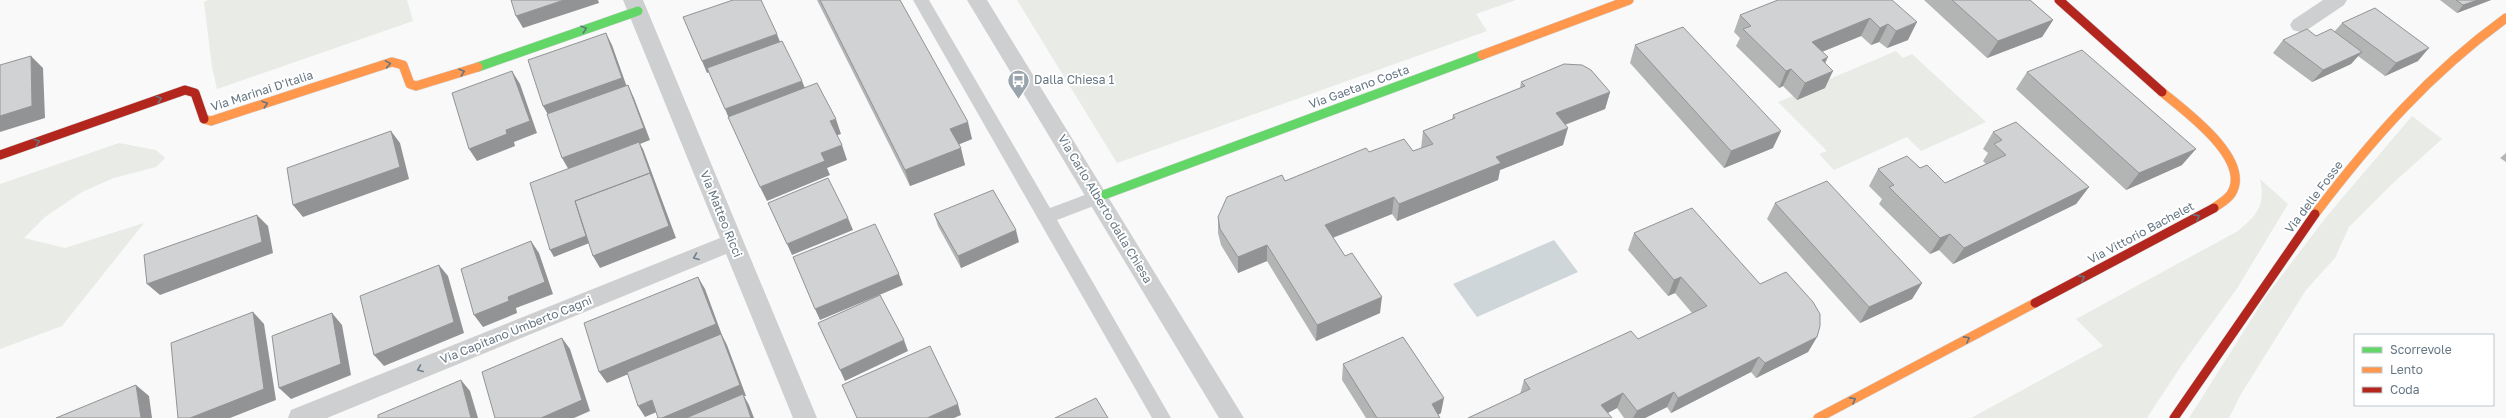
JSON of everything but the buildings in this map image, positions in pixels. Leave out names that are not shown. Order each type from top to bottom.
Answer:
[{"type":"street","name":"Via Carlo Alberto dalla Chiesa","points":[[977,0],[1232,418]]},
{"type":"street","name":"Via Gaetano Costa","points":[[1098,197],[1629,0]]},
{"type":"street","name":"Via Vittorio Bachelet","points":[[1818,418],[2226,202],[2235,191],[2236,178],[2233,163],[2220,144],[2059,0]]},
{"type":"street","points":[[2300,25],[2337,0]]},
{"type":"street","name":"Via Matteo Ricci","points":[[425,85],[635,5],[805,418]]},
{"type":"street","name":"Via delle Fosse","points":[[2174,418],[2258,292],[2364,151],[2413,95],[2476,39],[2506,18]]},
{"type":"street","name":"Via Marinai D'Italia","points":[[0,155],[185,90],[195,93],[204,120],[211,121],[392,62],[403,65],[410,84],[416,86],[425,85]]},
{"type":"street","name":"Via Capitano Umberto Cagni","points":[[300,418],[733,242]]},
{"type":"lane","points":[[921,0],[1162,418]]},
{"type":"lane","points":[[1046,217],[1098,197]]},
{"type":"shaded area","points":[[208,0],[407,0],[413,21],[217,89],[212,67],[204,2]]},
{"type":"shaded area","points":[[1017,0],[1516,0],[1476,14],[1487,31],[1117,163]]},
{"type":"shaded area","points":[[1896,51],[1903,58],[1912,54],[1986,122],[1921,151],[1907,137],[1834,170],[1819,154],[1827,151],[1778,102],[1793,96],[1797,100],[1820,83]]},
{"type":"shaded area","points":[[2412,116],[2442,139],[2392,184],[2349,227],[2335,258],[2306,290],[2241,394],[2229,418],[2189,418],[2266,296],[2327,216]]},
{"type":"shaded area","points":[[119,143],[156,150],[165,158],[156,167],[114,178],[82,192],[45,217],[24,238],[65,248],[144,223],[62,326],[0,349],[0,184]]},
{"type":"shaded area","points":[[2260,179],[2288,204],[2238,287],[2181,366],[2147,418],[1971,418],[2103,346],[2076,319],[2238,231],[2255,214],[2261,203],[2262,188]]},
{"type":"shaded area","points":[[1554,240],[1578,272],[1477,317],[1453,284]]},
{"type":"traffic: fast","points":[[478,67],[638,11]]},
{"type":"traffic: fast","points":[[1098,197],[1482,55]]},
{"type":"traffic: slow","points":[[1482,55],[1629,0]]},
{"type":"traffic: slow","points":[[2315,214],[2335,187],[2379,134],[2426,83],[2478,38],[2506,18]]},
{"type":"traffic: slow","points":[[204,119],[211,121],[392,62],[403,65],[410,84],[416,86],[478,67]]},
{"type":"traffic: slow","points":[[2162,92],[2207,130],[2232,163],[2236,180],[2231,195],[2214,208]]},
{"type":"traffic: slow","points":[[1818,418],[2035,303]]},
{"type":"traffic: jam","points":[[2059,0],[2162,92]]},
{"type":"traffic: jam","points":[[0,155],[185,90],[195,93],[204,119]]},
{"type":"traffic: jam","points":[[2035,303],[2214,208]]},
{"type":"traffic: jam","points":[[2174,418],[2315,214]]},
{"type":"place","name":"Dalla Chiesa 1","points":[[1018,100]]}]
